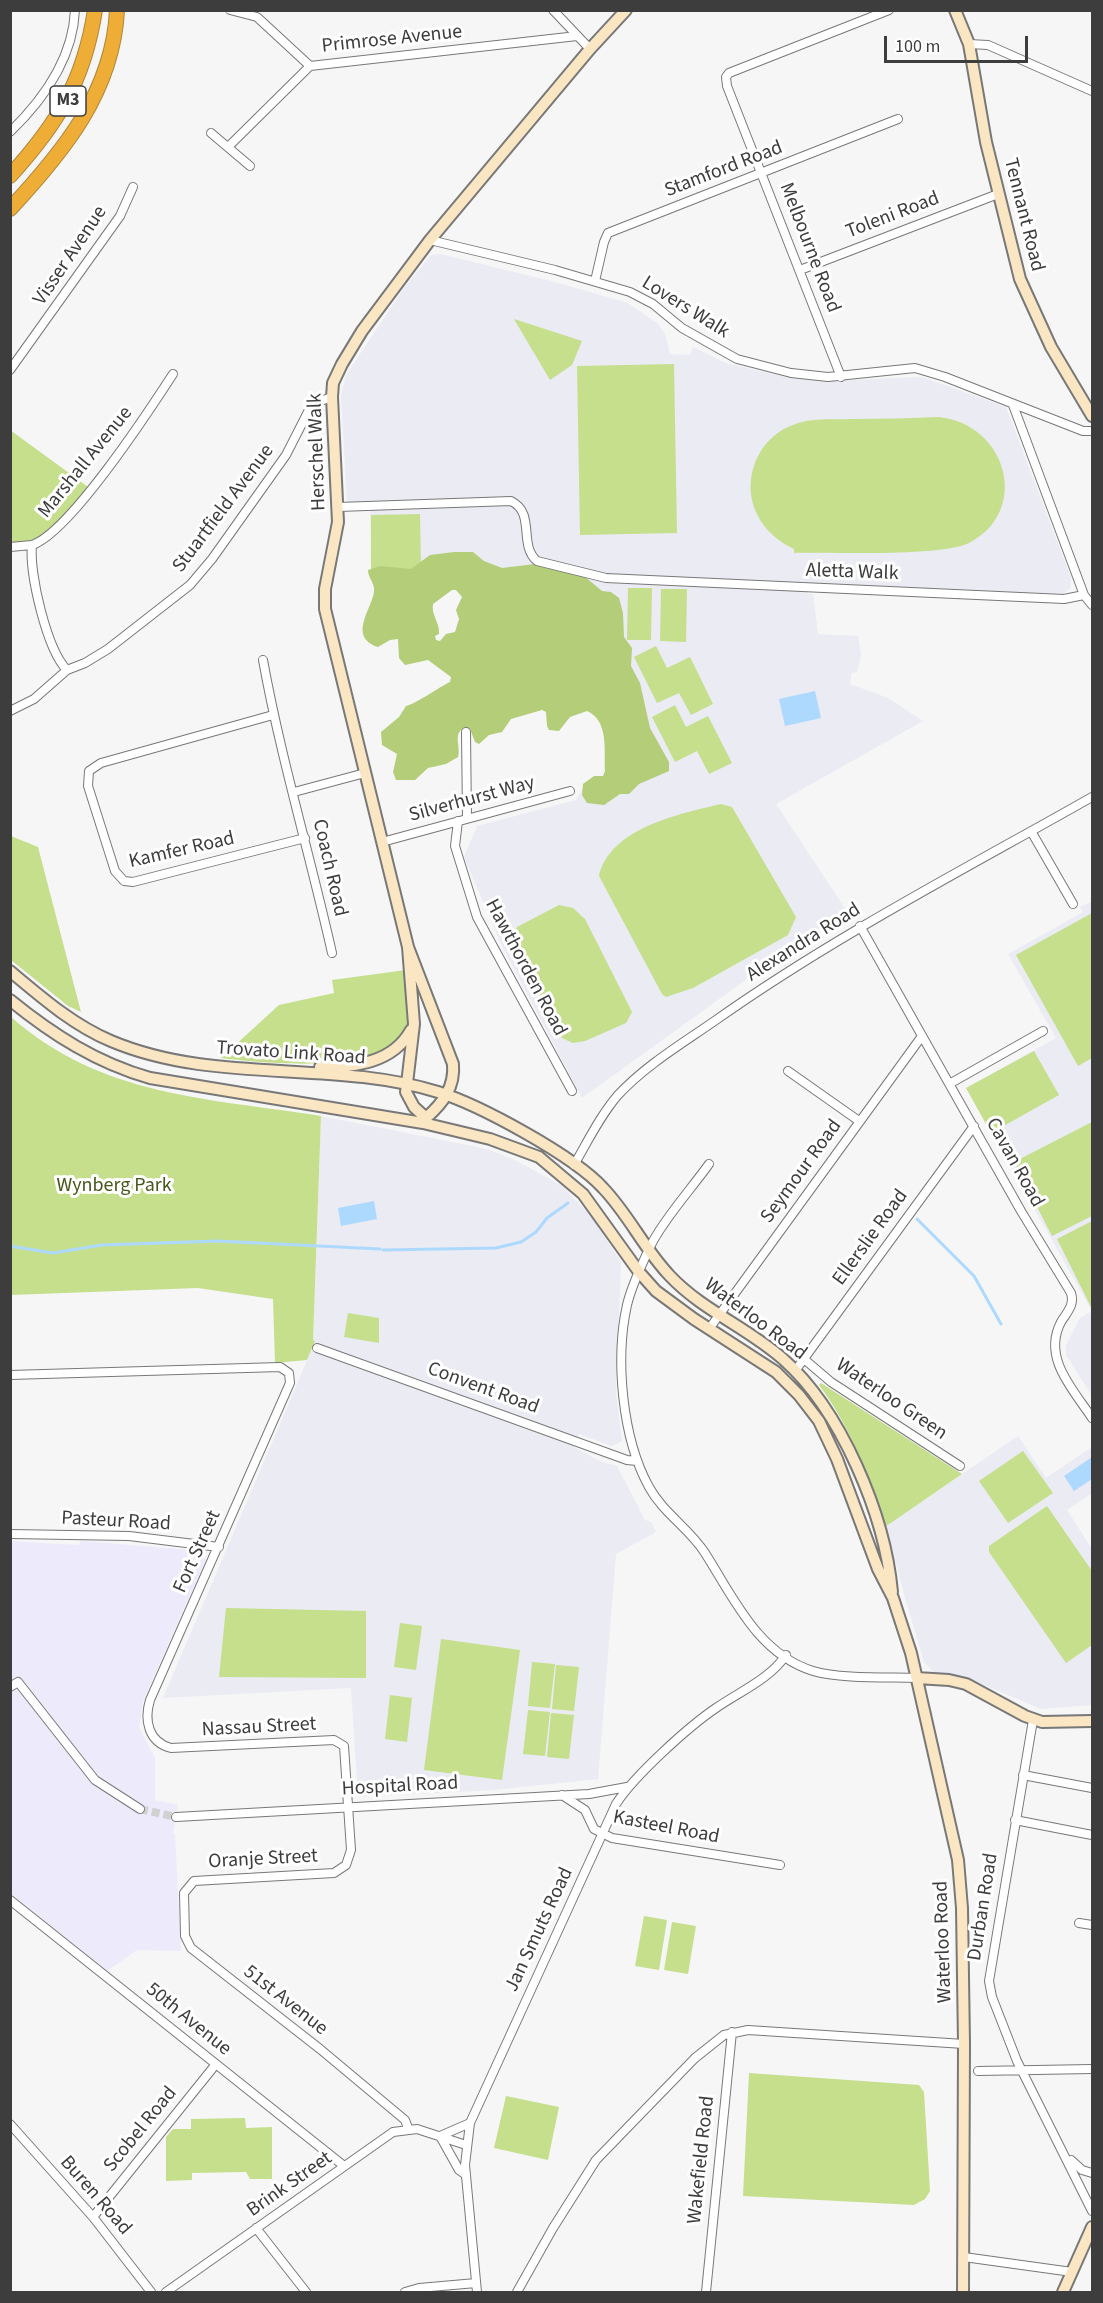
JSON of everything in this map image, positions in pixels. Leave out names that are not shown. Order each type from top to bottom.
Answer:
[{"type":"highway","name":"M3","points":[[10,176],[56,121],[73,91],[90,43],[95,10]]},
{"type":"highway","name":"M3","points":[[10,209],[53,163],[75,133],[96,96],[108,62],[117,10]]},
{"type":"main road","name":"Herschel Walk","points":[[446,1095],[454,1075],[450,1054],[408,947],[325,609],[325,589],[337,529],[338,507],[333,383],[362,331],[430,240],[590,49],[626,10]]},
{"type":"main road","name":"Tennant Road","points":[[955,10],[969,44],[998,194],[1013,257],[1038,323],[1092,416]]},
{"type":"main road","name":"Herschel Walk","points":[[406,1084],[414,1024],[408,947]]},
{"type":"main road","name":"Trovato Link Road","points":[[10,971],[64,1015],[110,1041],[183,1063],[332,1074],[406,1084],[446,1095],[489,1114],[574,1164]]},
{"type":"main road","name":"Trovato Link Road","points":[[10,1000],[57,1035],[126,1071],[150,1078],[462,1131],[539,1157],[566,1178]]},
{"type":"main road","points":[[285,1072],[296,1068],[358,1064],[382,1058],[400,1047],[414,1024]]},
{"type":"main road","points":[[406,1084],[409,1100],[426,1118]]},
{"type":"main road","points":[[426,1118],[446,1095]]},
{"type":"main road","points":[[371,1115],[392,1113],[426,1118],[490,1132],[509,1145]]},
{"type":"main road","name":"Waterloo Road","points":[[574,1164],[602,1186],[649,1251],[684,1289],[776,1353],[795,1371],[828,1412],[854,1458],[879,1532],[893,1598],[917,1678],[961,1881],[964,2044],[963,2292]]},
{"type":"main road","name":"Waterloo Road","points":[[566,1178],[591,1204],[639,1272],[665,1298],[776,1372],[819,1420],[840,1466],[878,1569],[893,1598]]},
{"type":"main road","points":[[917,1678],[966,1684],[1033,1720],[1052,1723],[1092,1721]]},
{"type":"main road","points":[[1063,2292],[1092,2227]]},
{"type":"street","points":[[10,132],[38,105],[66,53],[75,10]]},
{"type":"street","name":"Primrose Avenue","points":[[230,10],[257,17],[310,66],[577,36]]},
{"type":"street","points":[[251,10],[257,17]]},
{"type":"street","points":[[552,10],[590,49]]},
{"type":"street","name":"Melbourne Road","points":[[841,377],[726,81],[729,73],[889,10]]},
{"type":"street","points":[[969,44],[988,45],[1092,91]]},
{"type":"street","points":[[228,147],[310,66]]},
{"type":"street","name":"Stamford Road","points":[[595,281],[608,233],[898,119]]},
{"type":"street","points":[[211,133],[250,166]]},
{"type":"street","name":"Visser Avenue","points":[[10,370],[120,216],[133,187]]},
{"type":"street","name":"Toleni Road","points":[[800,270],[998,194]]},
{"type":"street","name":"Lovers Walk","points":[[430,240],[595,281],[630,292],[653,303],[682,328],[737,359],[791,373],[841,377],[915,368],[945,377],[1083,431],[1092,431]]},
{"type":"street","name":"Marshall Avenue","points":[[32,545],[49,535],[93,486],[173,374]]},
{"type":"street","name":"Stuartfield Avenue","points":[[10,711],[34,699],[67,670],[85,663],[108,649],[190,585],[286,455],[312,404],[332,397]]},
{"type":"street","points":[[1013,405],[1084,595],[1092,605]]},
{"type":"street","name":"Aletta Walk","points":[[338,507],[511,501],[525,516],[528,547],[537,561],[584,574],[618,580],[1064,599],[1084,595]]},
{"type":"street","points":[[10,547],[32,545],[32,566],[50,640],[54,654],[67,670]]},
{"type":"street","name":"Coach Road","points":[[263,660],[273,715],[294,792],[332,953]]},
{"type":"street","name":"Kamfer Road","points":[[273,715],[101,763],[89,771],[88,786],[115,871],[124,881],[133,882],[305,838]]},
{"type":"street","points":[[466,732],[467,818]]},
{"type":"street","points":[[294,792],[365,773]]},
{"type":"street","name":"Silverhurst Way","points":[[382,842],[570,791]]},
{"type":"street","name":"Alexandra Road","points":[[574,1164],[612,1103],[645,1071],[745,1000],[860,926],[1092,798]]},
{"type":"street","name":"Hawthorden Road","points":[[458,821],[455,846],[477,917],[572,1090]]},
{"type":"street","points":[[1031,831],[1072,904]]},
{"type":"street","name":"Cavan Road","points":[[860,926],[1021,1210],[1071,1293],[1072,1304],[1058,1330],[1055,1352],[1062,1373],[1092,1418]]},
{"type":"street","points":[[951,1083],[1044,1031]]},
{"type":"street","name":"Seymour Road","points":[[709,1329],[922,1036]]},
{"type":"street","points":[[788,1071],[859,1121]]},
{"type":"street","name":"Ellerslie Road","points":[[795,1371],[974,1126]]},
{"type":"street","points":[[709,1164],[649,1251],[627,1307],[624,1411],[637,1461],[650,1489],[674,1520],[704,1551],[724,1588],[744,1617],[764,1639],[806,1668],[823,1673],[917,1678]]},
{"type":"street","name":"Convent Road","points":[[317,1348],[627,1460],[637,1461]]},
{"type":"street","name":"Waterloo Green","points":[[804,1359],[831,1382],[960,1466]]},
{"type":"street","name":"Fort Street","points":[[10,1375],[280,1367],[289,1373],[290,1383],[150,1700],[147,1721],[152,1736]]},
{"type":"street","name":"Pasteur Road","points":[[10,1534],[129,1536],[219,1547]]},
{"type":"street","name":"Jan Smuts Road","points":[[477,2292],[466,2175],[466,2145],[470,2123],[602,1833],[627,1787],[706,1715],[771,1672],[786,1655]]},
{"type":"street","points":[[10,1688],[18,1682],[94,1780],[140,1809]]},
{"type":"street","name":"Durban Road","points":[[1033,1720],[989,1981],[992,1997],[1022,2070],[1092,2211]]},
{"type":"street","name":"Nassau Street","points":[[152,1736],[161,1745],[176,1749],[338,1741],[346,1750],[349,1807]]},
{"type":"street","points":[[1023,1775],[1092,1788]]},
{"type":"street","name":"Hospital Road","points":[[176,1817],[601,1793],[627,1787]]},
{"type":"street","name":"Kasteel Road","points":[[561,1794],[585,1810],[594,1829],[612,1838],[780,1865]]},
{"type":"street","name":"Oranje Street","points":[[192,1882],[339,1871],[351,1856],[349,1807]]},
{"type":"street","points":[[1015,1820],[1092,1835]]},
{"type":"street","name":"51st Avenue","points":[[192,1882],[185,1889],[183,1898],[185,1936],[191,1948],[320,2049],[405,2120],[408,2128]]},
{"type":"street","name":"50th Avenue","points":[[10,1900],[344,2166]]},
{"type":"street","points":[[1079,1923],[1092,1925]]},
{"type":"street","points":[[517,2292],[553,2228],[597,2160],[695,2058],[720,2037],[732,2032],[748,2030],[964,2044]]},
{"type":"street","name":"Wakefield Road","points":[[706,2292],[732,2032]]},
{"type":"street","name":"Scobel Road","points":[[93,2217],[216,2064]]},
{"type":"street","points":[[978,2071],[1011,2068],[1022,2070],[1092,2069]]},
{"type":"street","points":[[440,2136],[470,2123]]},
{"type":"street","name":"Buren Road","points":[[10,2124],[93,2217],[151,2292]]},
{"type":"street","points":[[408,2128],[466,2145]]},
{"type":"street","name":"Brink Street","points":[[166,2292],[393,2132],[408,2128]]},
{"type":"street","points":[[440,2136],[459,2170],[466,2175]]},
{"type":"street","name":"Durban Road","points":[[1067,2157],[1082,2170],[1092,2173]]},
{"type":"street","points":[[1076,2177],[1077,2172],[1082,2170]]},
{"type":"street","points":[[256,2229],[306,2292]]},
{"type":"street","points":[[964,2257],[1072,2272]]},
{"type":"street","points":[[405,2292],[419,2288],[476,2283]]},
{"type":"street","points":[[461,2292],[464,2284]]},
{"type":"shaded area","points":[[440,254],[551,281],[628,303],[658,324],[665,334],[670,354],[690,355],[693,347],[726,363],[790,378],[827,381],[922,377],[1006,407],[1071,578],[1070,588],[1063,594],[808,583],[808,594],[813,594],[818,634],[858,636],[861,655],[857,673],[852,672],[850,684],[888,698],[923,721],[776,804],[848,913],[827,923],[783,953],[582,1098],[502,946],[464,857],[477,826],[576,800],[582,790],[660,765],[528,568],[371,569],[370,503],[347,503],[341,396],[346,375],[404,288],[431,255]]},
{"type":"shaded area","points":[[1092,901],[1092,1311],[966,1088],[1056,1038],[1008,954],[1083,912],[1080,907]]},
{"type":"shaded area","points":[[321,1116],[487,1149],[517,1161],[562,1186],[591,1216],[621,1262],[616,1392],[622,1441],[612,1446],[579,1434],[574,1447],[599,1461],[617,1466],[645,1520],[651,1522],[656,1532],[616,1554],[598,1779],[493,1790],[358,1797],[351,1688],[163,1698],[315,1342],[313,1340]]},
{"type":"shaded area","points":[[1092,1311],[1092,1396],[1066,1355],[1066,1345],[1080,1318]]},
{"type":"shaded area","points":[[1018,1436],[1046,1478],[1092,1447],[1092,1493],[1067,1510],[1092,1549],[1092,1705],[1041,1709],[970,1679],[933,1672],[924,1662],[905,1598],[886,1526]]},
{"type":"shaded area","points":[[10,1541],[78,1545],[81,1541],[193,1550],[206,1559],[143,1701],[139,1728],[155,1758],[155,1800],[178,1805],[173,1833],[175,1834],[181,1951],[137,1950],[107,1971],[11,1894]]},
{"type":"green space","points":[[514,319],[582,341],[572,365],[550,380]]},
{"type":"green space","points":[[674,364],[677,533],[580,535],[577,366]]},
{"type":"green space","points":[[939,417],[962,423],[981,435],[995,451],[1003,470],[1005,490],[1000,510],[989,528],[969,543],[955,547],[911,552],[794,553],[794,549],[765,527],[756,512],[751,494],[752,472],[760,452],[774,436],[783,430],[800,422],[815,420]]},
{"type":"green space","points":[[10,430],[91,489],[47,539],[11,546]]},
{"type":"green space","points":[[420,514],[421,569],[371,569],[371,515]]},
{"type":"green space","points":[[473,552],[484,561],[502,568],[535,564],[584,576],[602,591],[611,592],[619,598],[623,613],[624,637],[632,648],[631,666],[640,683],[650,728],[669,762],[669,771],[639,784],[629,794],[620,794],[604,805],[587,803],[582,795],[583,784],[594,776],[603,776],[605,771],[604,737],[599,722],[587,711],[570,717],[559,731],[549,730],[546,712],[542,710],[511,719],[502,732],[489,735],[479,744],[475,742],[470,729],[461,730],[458,736],[458,757],[446,764],[428,768],[415,780],[396,780],[393,772],[397,754],[382,745],[381,732],[399,717],[406,706],[450,682],[451,677],[428,660],[405,665],[399,658],[398,639],[390,640],[378,647],[368,642],[363,628],[374,588],[368,570],[380,566],[411,569],[430,555]],"holes":[[[452,590],[456,590],[462,597],[456,610],[459,619],[455,632],[446,634],[440,641],[436,640],[435,636],[439,634],[439,630],[433,604]]]},
{"type":"green space","points":[[628,588],[652,588],[651,640],[627,640]]},
{"type":"green space","points":[[661,589],[687,589],[686,642],[660,641]]},
{"type":"green space","points":[[656,646],[667,668],[690,657],[713,704],[691,715],[679,693],[657,703],[634,657]]},
{"type":"green space","points":[[675,705],[686,727],[708,716],[732,763],[709,774],[697,751],[675,762],[652,717]]},
{"type":"green space","points":[[721,804],[732,807],[796,917],[788,935],[693,988],[666,997],[662,994],[599,876],[606,860],[617,846],[631,835],[667,819]]},
{"type":"green space","points":[[11,836],[38,847],[81,1012],[68,1006],[11,960]]},
{"type":"green space","points":[[559,905],[573,908],[585,919],[632,1012],[626,1023],[585,1041],[573,1043],[562,1038],[512,942],[517,927]]},
{"type":"green space","points":[[1092,913],[1092,1058],[1078,1066],[1016,955]]},
{"type":"green space","points":[[406,970],[408,1024],[401,1039],[387,1050],[343,1062],[288,1063],[221,1058],[279,1005],[334,993],[332,980]]},
{"type":"green space","name":"Wynberg Park","points":[[11,1017],[46,1043],[82,1064],[119,1079],[197,1098],[321,1116],[313,1340],[315,1341],[307,1360],[275,1363],[273,1299],[198,1288],[11,1295]]},
{"type":"green space","points":[[1034,1051],[1059,1095],[991,1133],[966,1088]]},
{"type":"green space","points":[[1092,1122],[1092,1216],[1052,1236],[1014,1162]]},
{"type":"green space","points":[[1092,1221],[1092,1309],[1057,1239]]},
{"type":"green space","points":[[348,1313],[379,1318],[379,1343],[344,1337]]},
{"type":"green space","points":[[821,1383],[962,1474],[885,1527],[858,1453],[841,1418],[819,1385]]},
{"type":"green space","points":[[1023,1451],[1053,1493],[1008,1523],[979,1481]]},
{"type":"green space","points":[[1047,1506],[1092,1571],[1092,1645],[1066,1663],[989,1552],[989,1546]]},
{"type":"green space","points":[[226,1608],[366,1611],[366,1678],[219,1677]]},
{"type":"green space","points":[[400,1623],[422,1626],[416,1670],[394,1667]]},
{"type":"green space","points":[[441,1639],[520,1650],[502,1780],[424,1770]]},
{"type":"green space","points":[[532,1662],[555,1664],[550,1708],[528,1706]]},
{"type":"green space","points":[[556,1665],[579,1667],[574,1711],[552,1709]]},
{"type":"green space","points":[[390,1695],[412,1698],[407,1742],[385,1739]]},
{"type":"green space","points":[[528,1710],[550,1712],[545,1756],[523,1754]]},
{"type":"green space","points":[[551,1713],[574,1715],[569,1759],[547,1757]]},
{"type":"green space","points":[[644,1916],[667,1920],[659,1970],[635,1966]]},
{"type":"green space","points":[[672,1922],[696,1926],[688,1974],[664,1970]]},
{"type":"green space","points":[[749,2073],[919,2085],[924,2092],[930,2191],[925,2199],[914,2205],[743,2196]]},
{"type":"green space","points":[[506,2096],[559,2107],[548,2160],[494,2148]]},
{"type":"green space","points":[[245,2118],[246,2128],[272,2127],[272,2179],[250,2179],[246,2172],[192,2173],[192,2180],[166,2181],[166,2137],[173,2129],[191,2129],[191,2119]]},
{"type":"water","points":[[815,691],[821,718],[785,726],[779,699]]},
{"type":"water","points":[[374,1201],[377,1219],[341,1226],[338,1208]]},
{"type":"water","points":[[1092,1457],[1092,1479],[1074,1491],[1064,1476]]},
{"type":"waterway","points":[[383,1250],[496,1248],[521,1242],[536,1232],[547,1218],[568,1203]]},
{"type":"waterway","points":[[917,1219],[974,1276],[1001,1324]]},
{"type":"waterway","points":[[10,1246],[53,1253],[102,1245],[218,1241],[380,1249]]},
{"type":"tunnel","points":[[140,1809],[176,1817]]}]
